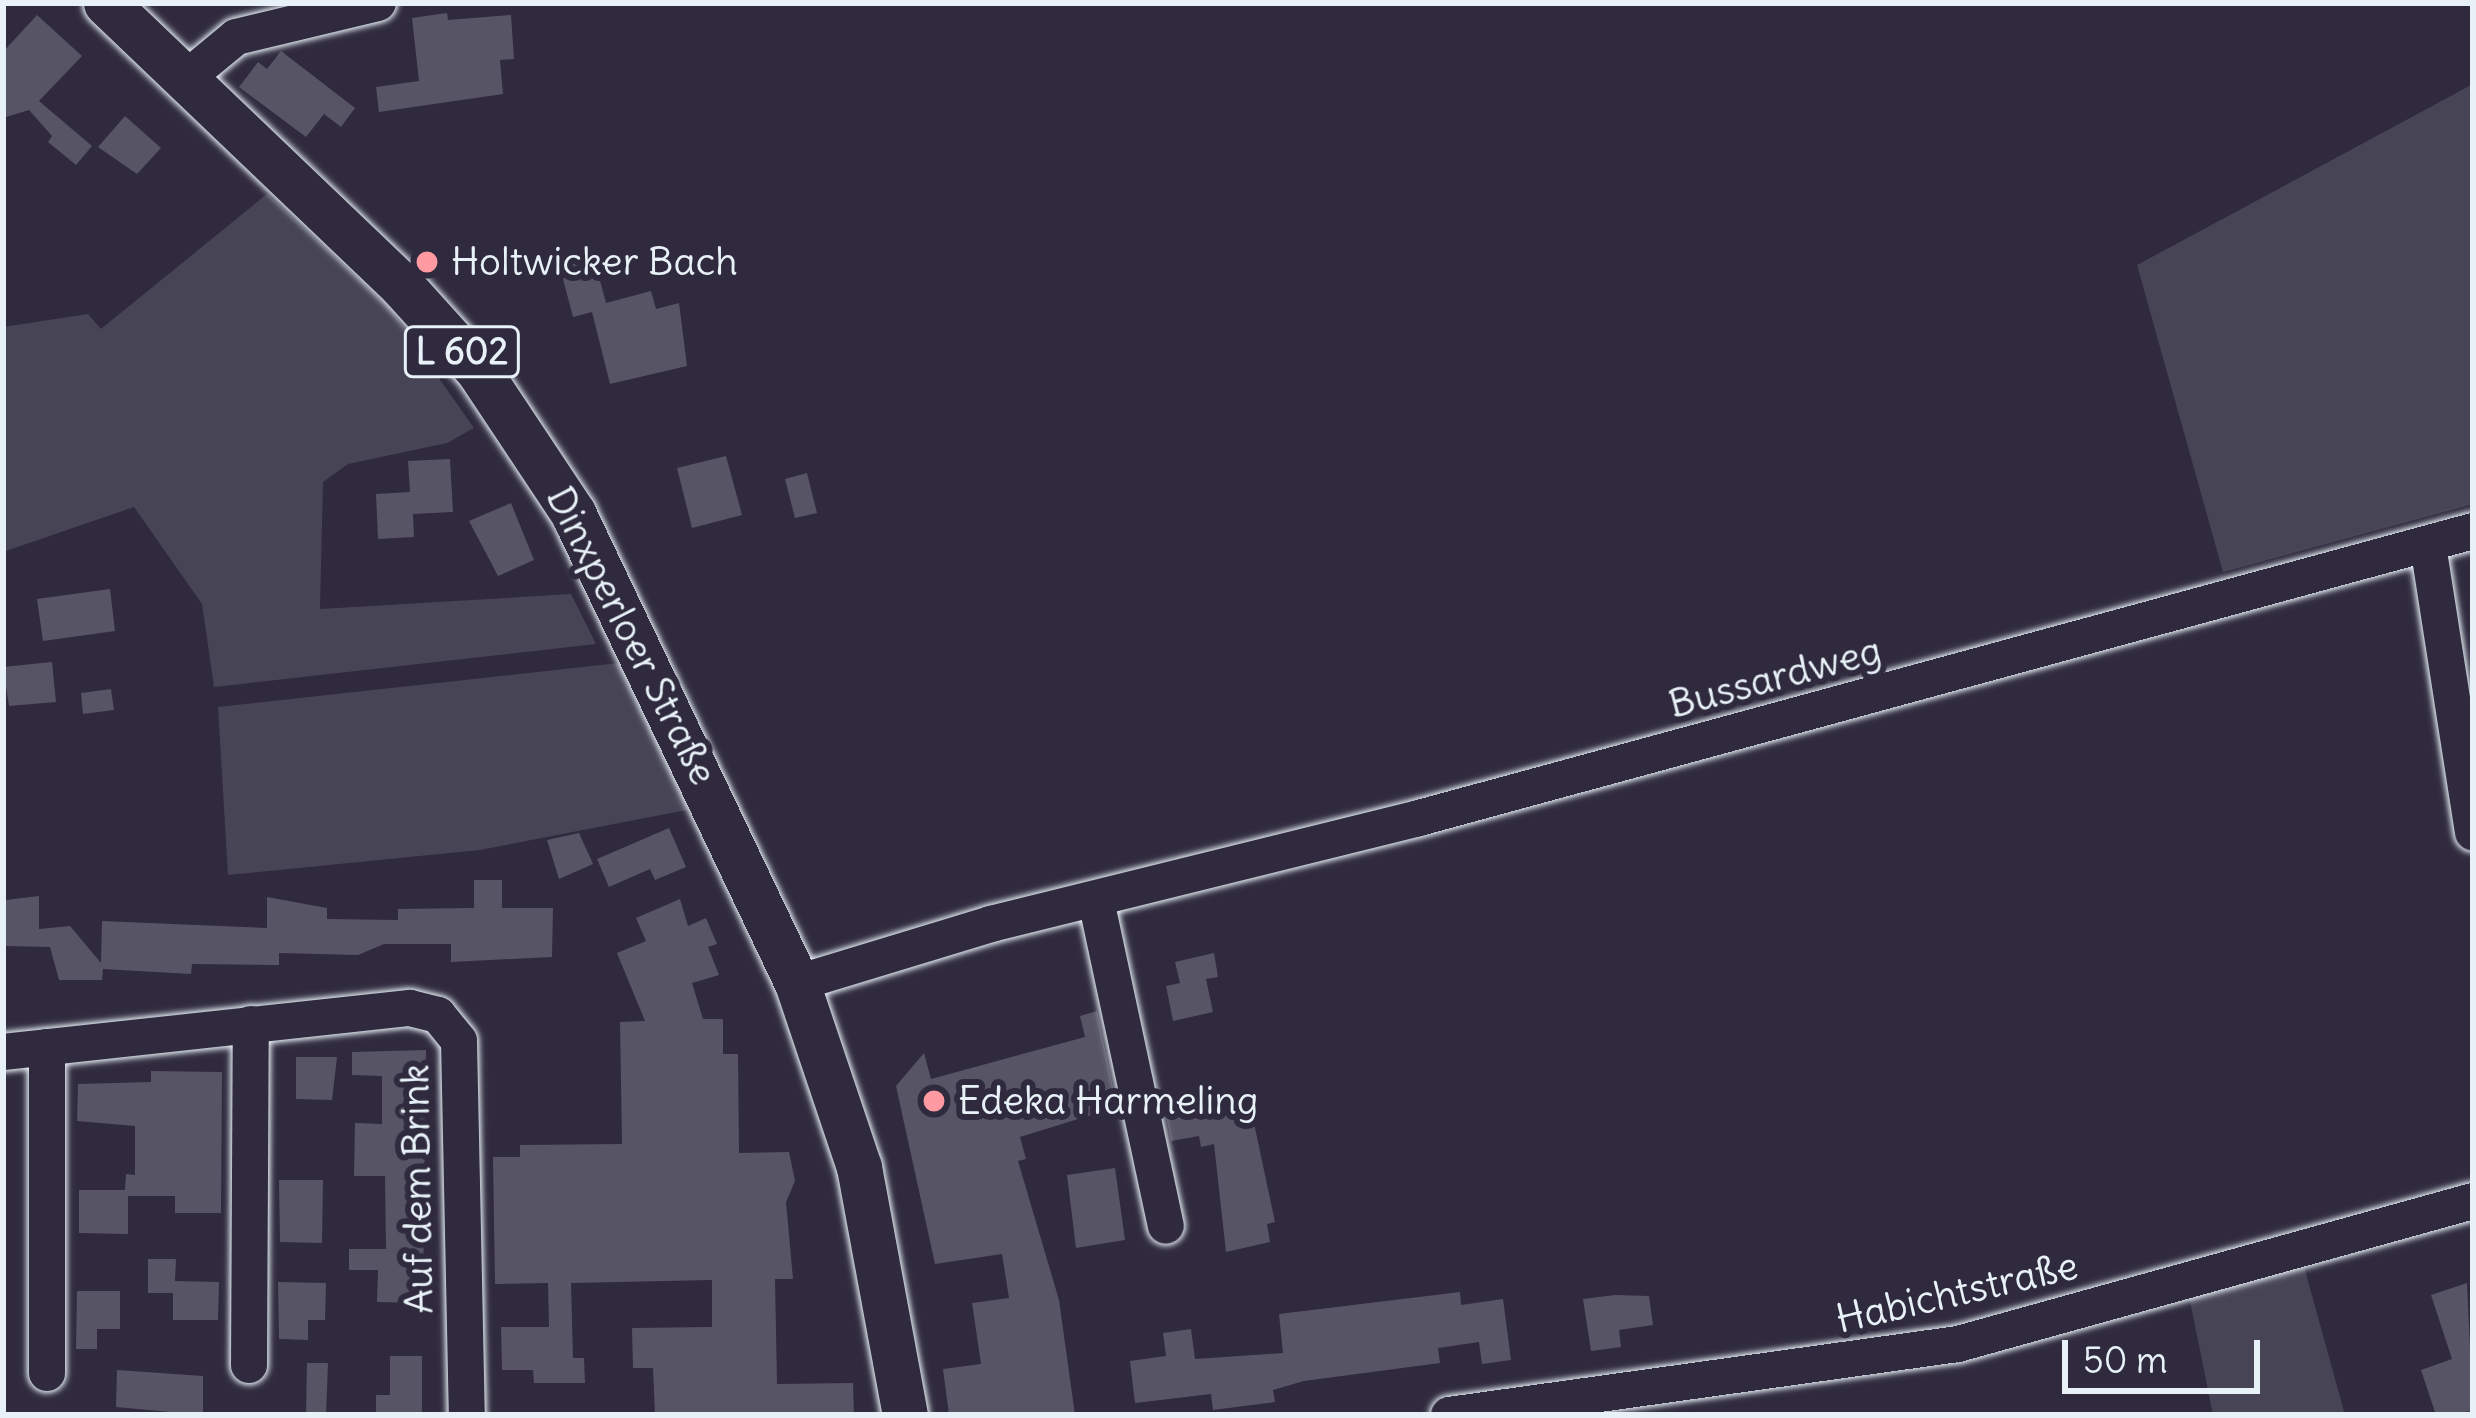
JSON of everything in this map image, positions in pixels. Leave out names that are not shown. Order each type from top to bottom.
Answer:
[{"type":"main road","name":"Dinxperloer Straße","points":[[106,3],[357,237],[478,370],[533,448],[642,648],[797,983],[859,1167],[905,1415]]},
{"type":"street","points":[[184,80],[236,38],[378,3]]},
{"type":"street","name":"Bussardweg","points":[[797,983],[2473,531]]},
{"type":"street","points":[[2428,544],[2473,832]]},
{"type":"street","points":[[1096,900],[1166,1226]]},
{"type":"street","name":"Auf dem Brink","points":[[3,1052],[410,1007],[438,1015],[459,1041],[467,1415]]},
{"type":"street","points":[[249,1365],[251,1024]]},
{"type":"street","points":[[47,1046],[47,1372]]},
{"type":"street","name":"Habichtstraße","points":[[1467,1414],[1958,1344],[2473,1201]]},
{"type":"shaded area","points":[[2473,84],[2473,504],[2223,572],[2137,265]]},
{"type":"shaded area","points":[[267,194],[389,307],[474,428],[447,443],[348,464],[323,482],[320,609],[571,594],[596,644],[214,687],[202,604],[134,507],[3,552],[3,327],[88,314],[101,329]]},
{"type":"shaded area","points":[[619,663],[692,809],[480,850],[228,875],[218,707]]},
{"type":"shaded area","points":[[2302,1259],[2345,1415],[2213,1415],[2189,1296]]},
{"type":"building","points":[[447,13],[448,20],[511,15],[514,59],[500,60],[503,94],[379,112],[376,87],[419,81],[412,18]]},
{"type":"building","points":[[37,15],[82,56],[39,101],[92,146],[76,165],[48,142],[52,136],[29,110],[3,118],[3,52]]},
{"type":"building","points":[[281,51],[355,108],[341,127],[324,114],[306,137],[239,87],[258,62],[267,69]]},
{"type":"building","points":[[125,116],[161,148],[137,174],[98,147]]},
{"type":"building","points":[[593,255],[606,303],[651,291],[656,309],[679,303],[687,366],[610,384],[592,312],[573,317],[559,264]]},
{"type":"building","points":[[726,456],[742,515],[692,528],[677,468]]},
{"type":"building","points":[[450,459],[453,512],[413,514],[414,537],[378,539],[376,494],[410,492],[408,461]]},
{"type":"building","points":[[807,473],[817,513],[795,518],[785,479]]},
{"type":"building","points":[[511,503],[534,560],[498,576],[469,521]]},
{"type":"building","points":[[110,589],[115,631],[43,641],[37,599]]},
{"type":"building","points":[[52,662],[56,702],[9,706],[3,667]]},
{"type":"building","points":[[111,689],[114,710],[83,714],[81,693]]},
{"type":"building","points":[[669,828],[686,867],[655,880],[650,869],[609,887],[597,859]]},
{"type":"building","points":[[579,833],[593,864],[559,879],[547,840]]},
{"type":"building","points":[[474,880],[502,880],[502,908],[553,908],[552,957],[451,962],[451,944],[384,944],[358,955],[279,953],[279,965],[192,964],[191,974],[103,969],[102,980],[59,980],[50,947],[6,946],[6,900],[39,896],[39,929],[70,926],[101,963],[102,921],[267,928],[267,897],[327,908],[327,919],[398,920],[398,909],[474,908]]},
{"type":"building","points":[[680,899],[688,926],[706,918],[717,944],[708,947],[719,975],[692,983],[703,1019],[723,1019],[723,1054],[738,1054],[739,1153],[789,1152],[795,1181],[786,1202],[793,1279],[775,1279],[777,1384],[853,1383],[854,1415],[655,1415],[653,1368],[633,1368],[632,1328],[712,1327],[712,1280],[571,1283],[573,1358],[584,1358],[585,1383],[534,1383],[533,1370],[502,1370],[501,1327],[549,1327],[548,1283],[495,1284],[493,1157],[520,1157],[520,1145],[622,1144],[620,1022],[645,1021],[617,953],[646,941],[636,918]]},
{"type":"building","points":[[1214,953],[1218,977],[1206,979],[1213,1012],[1173,1021],[1166,986],[1180,983],[1175,962]]},
{"type":"building","points":[[1097,1011],[1117,1107],[1020,1137],[1026,1159],[1018,1161],[1059,1300],[1075,1415],[949,1415],[943,1369],[981,1364],[972,1303],[1009,1298],[1002,1254],[935,1264],[896,1086],[924,1053],[931,1079],[1085,1037],[1080,1016]]},
{"type":"building","points":[[426,1050],[423,1303],[377,1302],[378,1270],[349,1270],[349,1249],[386,1249],[385,1176],[354,1176],[355,1123],[382,1124],[382,1076],[352,1075],[352,1052]]},
{"type":"building","points":[[296,1057],[337,1057],[332,1100],[296,1099]]},
{"type":"building","points":[[151,1071],[222,1072],[221,1213],[175,1213],[175,1196],[128,1196],[128,1234],[79,1233],[79,1190],[125,1190],[126,1174],[135,1175],[135,1126],[77,1121],[78,1084],[151,1082]]},
{"type":"building","points":[[1212,1096],[1215,1109],[1251,1109],[1275,1222],[1267,1224],[1270,1242],[1226,1252],[1214,1144],[1201,1147],[1199,1136],[1171,1141],[1164,1106]]},
{"type":"building","points":[[1115,1168],[1125,1240],[1076,1248],[1067,1175]]},
{"type":"building","points":[[279,1180],[323,1180],[322,1243],[280,1242]]},
{"type":"building","points":[[148,1259],[176,1259],[175,1281],[219,1282],[218,1320],[173,1320],[173,1293],[148,1293]]},
{"type":"building","points":[[278,1282],[326,1283],[325,1320],[308,1320],[308,1340],[279,1339]]},
{"type":"building","points":[[2467,1283],[2473,1411],[2436,1415],[2421,1370],[2452,1359],[2431,1295]]},
{"type":"building","points":[[77,1291],[120,1291],[120,1329],[97,1329],[97,1349],[76,1349]]},
{"type":"building","points":[[1460,1292],[1461,1305],[1503,1299],[1511,1360],[1482,1364],[1479,1342],[1438,1348],[1440,1363],[1304,1381],[1273,1390],[1275,1402],[1213,1410],[1211,1394],[1135,1403],[1130,1361],[1166,1356],[1163,1333],[1191,1329],[1195,1359],[1283,1353],[1279,1314]]},
{"type":"building","points":[[1649,1296],[1653,1325],[1619,1330],[1621,1347],[1591,1351],[1583,1299]]},
{"type":"building","points":[[390,1356],[422,1356],[422,1415],[376,1415],[376,1395],[390,1395]]},
{"type":"building","points":[[307,1363],[328,1363],[326,1415],[306,1415]]},
{"type":"building","points":[[117,1370],[203,1376],[203,1415],[116,1407]]},
{"type":"place","name":"Holtwicker Bach","points":[[427,262]]},
{"type":"place","name":"Edeka Harmeling","points":[[934,1101]]}]
